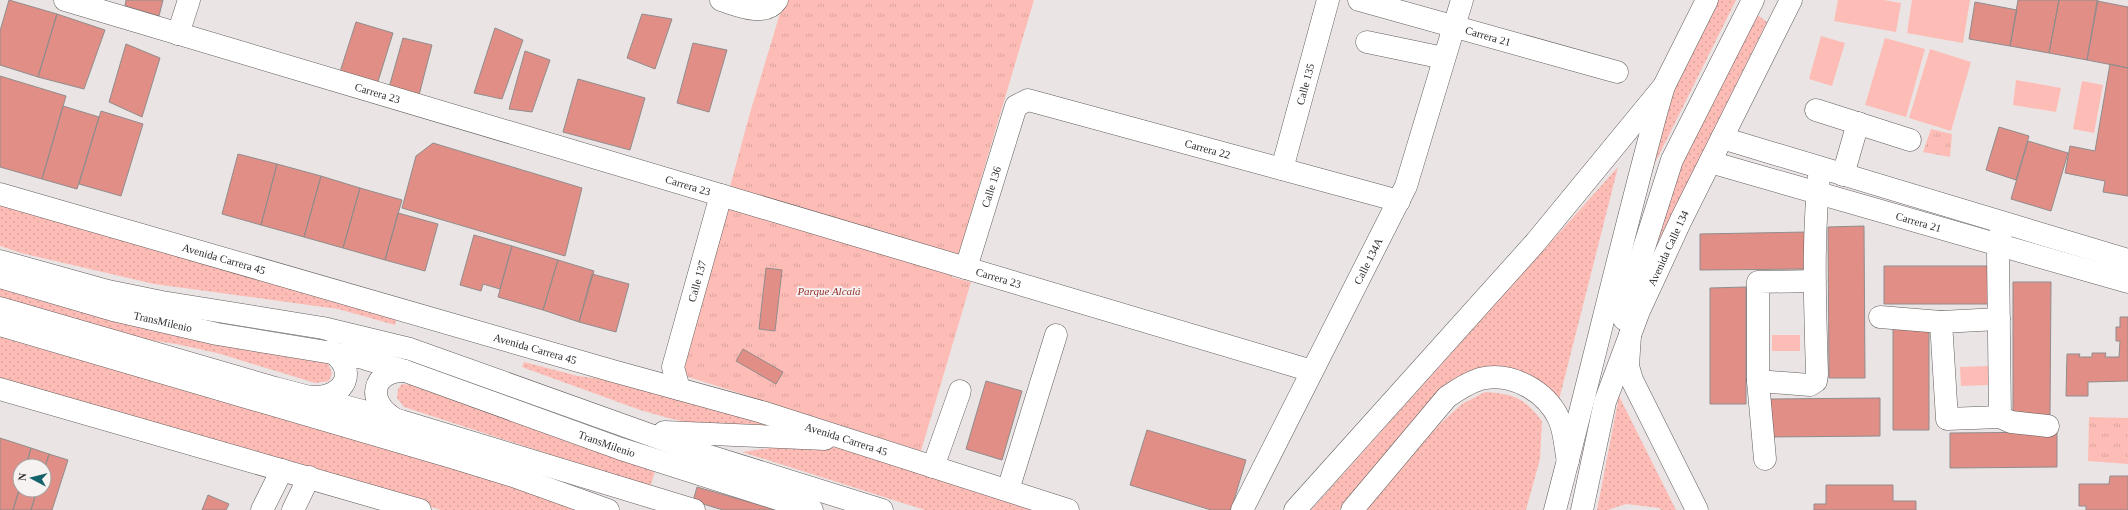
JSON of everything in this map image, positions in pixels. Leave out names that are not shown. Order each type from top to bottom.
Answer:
[{"type":"main road","name":"Carrera 23","points":[[65,0],[1312,371]]},
{"type":"main road","points":[[178,34],[188,0]]},
{"type":"main road","points":[[721,0],[757,10],[772,4]]},
{"type":"main road","name":"Calle 135","points":[[1282,169],[1328,0]]},
{"type":"main road","name":"Carrera 21","points":[[1359,0],[1617,72]]},
{"type":"main road","name":"Calle 134A","points":[[1242,510],[1406,186],[1462,0]]},
{"type":"main road","points":[[1555,510],[1568,462],[1603,314],[1664,86],[1707,0]]},
{"type":"main road","points":[[1605,402],[1634,279],[1672,160],[1753,0]]},
{"type":"main road","points":[[1776,28],[1777,0]]},
{"type":"main road","name":"Avenida Calle 134","points":[[1582,510],[1605,402],[1648,289],[1791,0]]},
{"type":"main road","points":[[1367,42],[1444,58]]},
{"type":"main road","points":[[1295,510],[1534,243],[1664,86]]},
{"type":"main road","name":"Carrera 22","points":[[1016,106],[1028,100],[1399,201]]},
{"type":"main road","name":"Calle 136","points":[[966,268],[1016,106]]},
{"type":"main road","points":[[1816,110],[1910,140]]},
{"type":"main road","points":[[1843,175],[1858,124]]},
{"type":"main road","points":[[1722,138],[2128,260]]},
{"type":"main road","name":"Carrera 21","points":[[1710,162],[2128,282]]},
{"type":"main road","points":[[1758,381],[1810,385],[1816,381],[1815,203],[1820,168]]},
{"type":"main road","name":"Avenida Carrera 45","points":[[0,194],[654,383],[762,412],[1068,510]]},
{"type":"main road","name":"Calle 137","points":[[673,367],[721,195]]},
{"type":"main road","points":[[2000,417],[1999,245],[2002,222]]},
{"type":"main road","points":[[0,260],[108,291],[162,302],[323,328],[410,349],[523,388],[632,430],[709,456],[882,510]]},
{"type":"main road","name":"TransMilenio","points":[[0,277],[113,310],[203,331],[330,351],[363,358],[405,371],[621,449],[812,510]]},
{"type":"main road","points":[[1765,459],[1758,381],[1758,282],[1815,281]]},
{"type":"main road","name":"TransMilenio","points":[[0,308],[112,339],[275,388],[400,421],[694,510]]},
{"type":"main road","points":[[1880,317],[1941,322],[1999,319]]},
{"type":"main road","points":[[1941,322],[1947,419],[2000,417],[2011,422],[2048,426]]},
{"type":"main road","points":[[0,325],[485,468],[608,510]]},
{"type":"main road","points":[[1008,490],[1056,335]]},
{"type":"main road","points":[[1630,335],[1628,366],[1632,380],[1697,510]]},
{"type":"main road","name":"TransMilenio","points":[[312,397],[323,397],[334,394],[342,387],[344,382],[346,376],[345,366],[339,357],[330,351]]},
{"type":"main road","points":[[654,383],[673,367],[679,389]]},
{"type":"main road","name":"TransMilenio","points":[[400,421],[381,409],[376,398],[377,386],[383,376],[388,373],[393,371],[405,371]]},
{"type":"main road","points":[[1352,510],[1447,397],[1464,386],[1480,379],[1503,378],[1522,384],[1544,397],[1559,419],[1568,462]]},
{"type":"main road","points":[[0,389],[420,510]]},
{"type":"main road","points":[[933,467],[960,391]]},
{"type":"main road","points":[[632,430],[722,436],[827,440],[858,443]]},
{"type":"main road","points":[[262,510],[282,470]]},
{"type":"main road","points":[[294,510],[309,478]]},
{"type":"green space","name":"Parque Alcalá","points":[[784,0],[1034,0],[952,277],[971,282],[921,451],[679,374],[750,113]]},
{"type":"green space","points":[[1715,0],[1736,0],[1655,163],[1648,159],[1657,126]]},
{"type":"green space","points":[[1838,0],[1884,0],[1901,3],[1896,32],[1834,21]]},
{"type":"green space","points":[[1912,0],[1970,0],[1963,43],[1907,33]]},
{"type":"green space","points":[[1755,13],[1767,22],[1644,270],[1675,164]]},
{"type":"green space","points":[[1821,36],[1845,43],[1832,86],[1809,79]]},
{"type":"green space","points":[[1885,38],[1925,49],[1906,117],[1865,105]]},
{"type":"green space","points":[[1930,49],[1971,62],[1951,131],[1909,118]]},
{"type":"green space","points":[[2016,80],[2061,88],[2056,112],[2013,105]]},
{"type":"green space","points":[[2082,81],[2103,85],[2094,133],[2073,129]]},
{"type":"green space","points":[[1931,129],[1952,134],[1950,157],[1923,152]]},
{"type":"green space","points":[[1618,167],[1559,400],[1544,385],[1449,384],[1339,510],[1311,510]]},
{"type":"green space","points":[[0,203],[397,317],[395,325],[338,309],[154,284],[21,253],[0,246]]},
{"type":"green space","points":[[0,280],[327,361],[332,373],[329,381],[315,383],[217,353],[176,344],[129,337],[0,301]]},
{"type":"green space","points":[[1772,335],[1800,335],[1800,351],[1772,351]]},
{"type":"green space","points":[[0,337],[364,441],[581,510],[441,510],[290,464],[0,382]]},
{"type":"green space","points":[[524,362],[578,376],[609,380],[784,427],[710,428],[668,418],[640,410],[522,367]]},
{"type":"green space","points":[[1988,366],[1988,385],[1961,386],[1960,367]]},
{"type":"green space","points":[[402,384],[416,385],[438,392],[655,472],[650,487],[404,407],[397,398],[398,389]]},
{"type":"green space","points":[[1485,392],[1504,394],[1524,402],[1542,421],[1540,459],[1526,510],[1362,510],[1440,424],[1462,404]]},
{"type":"green space","points":[[1619,396],[1676,510],[1661,510],[1659,508],[1626,504],[1608,510],[1597,510]]},
{"type":"green space","points":[[2089,417],[2128,418],[2128,464],[2088,461]]},
{"type":"green space","points":[[819,446],[851,449],[1040,510],[925,510],[742,452],[770,448]]},
{"type":"building","points":[[9,0],[57,14],[38,77],[0,65],[0,31]]},
{"type":"building","points":[[126,0],[163,0],[159,16],[125,6]]},
{"type":"building","points":[[2018,0],[2059,0],[2049,53],[2010,46]]},
{"type":"building","points":[[2059,0],[2098,0],[2087,60],[2049,53]]},
{"type":"building","points":[[2097,1],[2128,7],[2128,68],[2087,60]]},
{"type":"building","points":[[1975,2],[2017,10],[2010,46],[1969,39]]},
{"type":"building","points":[[57,14],[105,30],[84,89],[38,77]]},
{"type":"building","points":[[642,14],[672,19],[655,69],[627,58]]},
{"type":"building","points":[[356,22],[393,33],[376,88],[338,78]]},
{"type":"building","points":[[495,28],[523,40],[502,99],[474,93]]},
{"type":"building","points":[[403,38],[432,45],[418,99],[388,91]]},
{"type":"building","points":[[693,43],[727,50],[709,112],[677,103]]},
{"type":"building","points":[[126,44],[160,58],[142,117],[109,102]]},
{"type":"building","points":[[525,51],[550,60],[532,112],[509,109]]},
{"type":"building","points":[[2110,64],[2128,68],[2128,196],[2103,192],[2105,181],[2065,173],[2070,146],[2095,151]]},
{"type":"building","points":[[0,76],[66,96],[42,179],[0,167]]},
{"type":"building","points":[[578,79],[645,98],[630,150],[563,132]]},
{"type":"building","points":[[63,106],[99,117],[77,189],[42,179]]},
{"type":"building","points":[[101,111],[143,124],[121,196],[79,184]]},
{"type":"building","points":[[1999,127],[2029,136],[2016,180],[1986,170]]},
{"type":"building","points":[[2028,141],[2068,153],[2051,211],[2011,199]]},
{"type":"building","points":[[433,143],[582,188],[565,256],[402,208],[416,156]]},
{"type":"building","points":[[238,154],[277,164],[261,225],[222,214]]},
{"type":"building","points":[[277,164],[321,176],[304,237],[261,225]]},
{"type":"building","points":[[321,176],[360,188],[343,248],[304,237]]},
{"type":"building","points":[[360,188],[402,200],[385,260],[343,248]]},
{"type":"building","points":[[398,213],[438,224],[425,271],[385,260]]},
{"type":"building","points":[[1864,226],[1865,378],[1829,378],[1828,227]]},
{"type":"building","points":[[1808,232],[1809,269],[1700,270],[1700,234]]},
{"type":"building","points":[[474,235],[512,246],[500,289],[483,284],[481,291],[460,285]]},
{"type":"building","points":[[512,246],[558,260],[543,310],[498,297]]},
{"type":"building","points":[[558,260],[594,271],[579,322],[543,310]]},
{"type":"building","points":[[1884,266],[1991,266],[1990,304],[1884,304]]},
{"type":"building","points":[[766,268],[782,270],[775,331],[759,329]]},
{"type":"building","points":[[592,274],[629,284],[616,332],[579,322]]},
{"type":"building","points":[[2013,282],[2051,282],[2050,415],[2013,415]]},
{"type":"building","points":[[1746,287],[1746,404],[1710,404],[1710,288]]},
{"type":"building","points":[[2120,317],[2128,317],[2128,381],[2088,382],[2088,396],[2066,396],[2067,354],[2080,354],[2079,357],[2092,357],[2092,353],[2106,353],[2105,357],[2119,357],[2120,341],[2116,341],[2116,327],[2120,327]]},
{"type":"building","points":[[1893,323],[1929,323],[1929,430],[1893,430]]},
{"type":"building","points":[[743,349],[783,372],[776,384],[736,361]]},
{"type":"building","points":[[986,381],[1022,391],[1002,460],[966,449]]},
{"type":"building","points":[[1880,398],[1880,436],[1769,437],[1768,399]]},
{"type":"building","points":[[1147,430],[1246,460],[1231,510],[1211,510],[1130,485]]},
{"type":"building","points":[[2057,432],[2057,467],[1950,468],[1950,433]]},
{"type":"building","points":[[0,438],[31,448],[28,458],[12,458],[12,498],[17,498],[13,510],[0,510]]},
{"type":"building","points":[[31,448],[49,454],[48,458],[28,458]]},
{"type":"building","points":[[49,454],[68,460],[52,510],[31,510],[35,498],[52,498],[52,458],[48,458]]},
{"type":"building","points":[[2110,476],[2128,476],[2128,510],[2086,510],[2086,506],[2079,506],[2079,484],[2109,484]]},
{"type":"building","points":[[1826,485],[1893,485],[1893,501],[1916,501],[1916,510],[1814,510],[1814,504],[1826,504]]},
{"type":"building","points":[[697,487],[777,510],[723,510],[693,501]]},
{"type":"building","points":[[208,495],[229,504],[226,510],[202,510]]},
{"type":"building","points":[[17,498],[35,498],[31,510],[13,510]]}]
